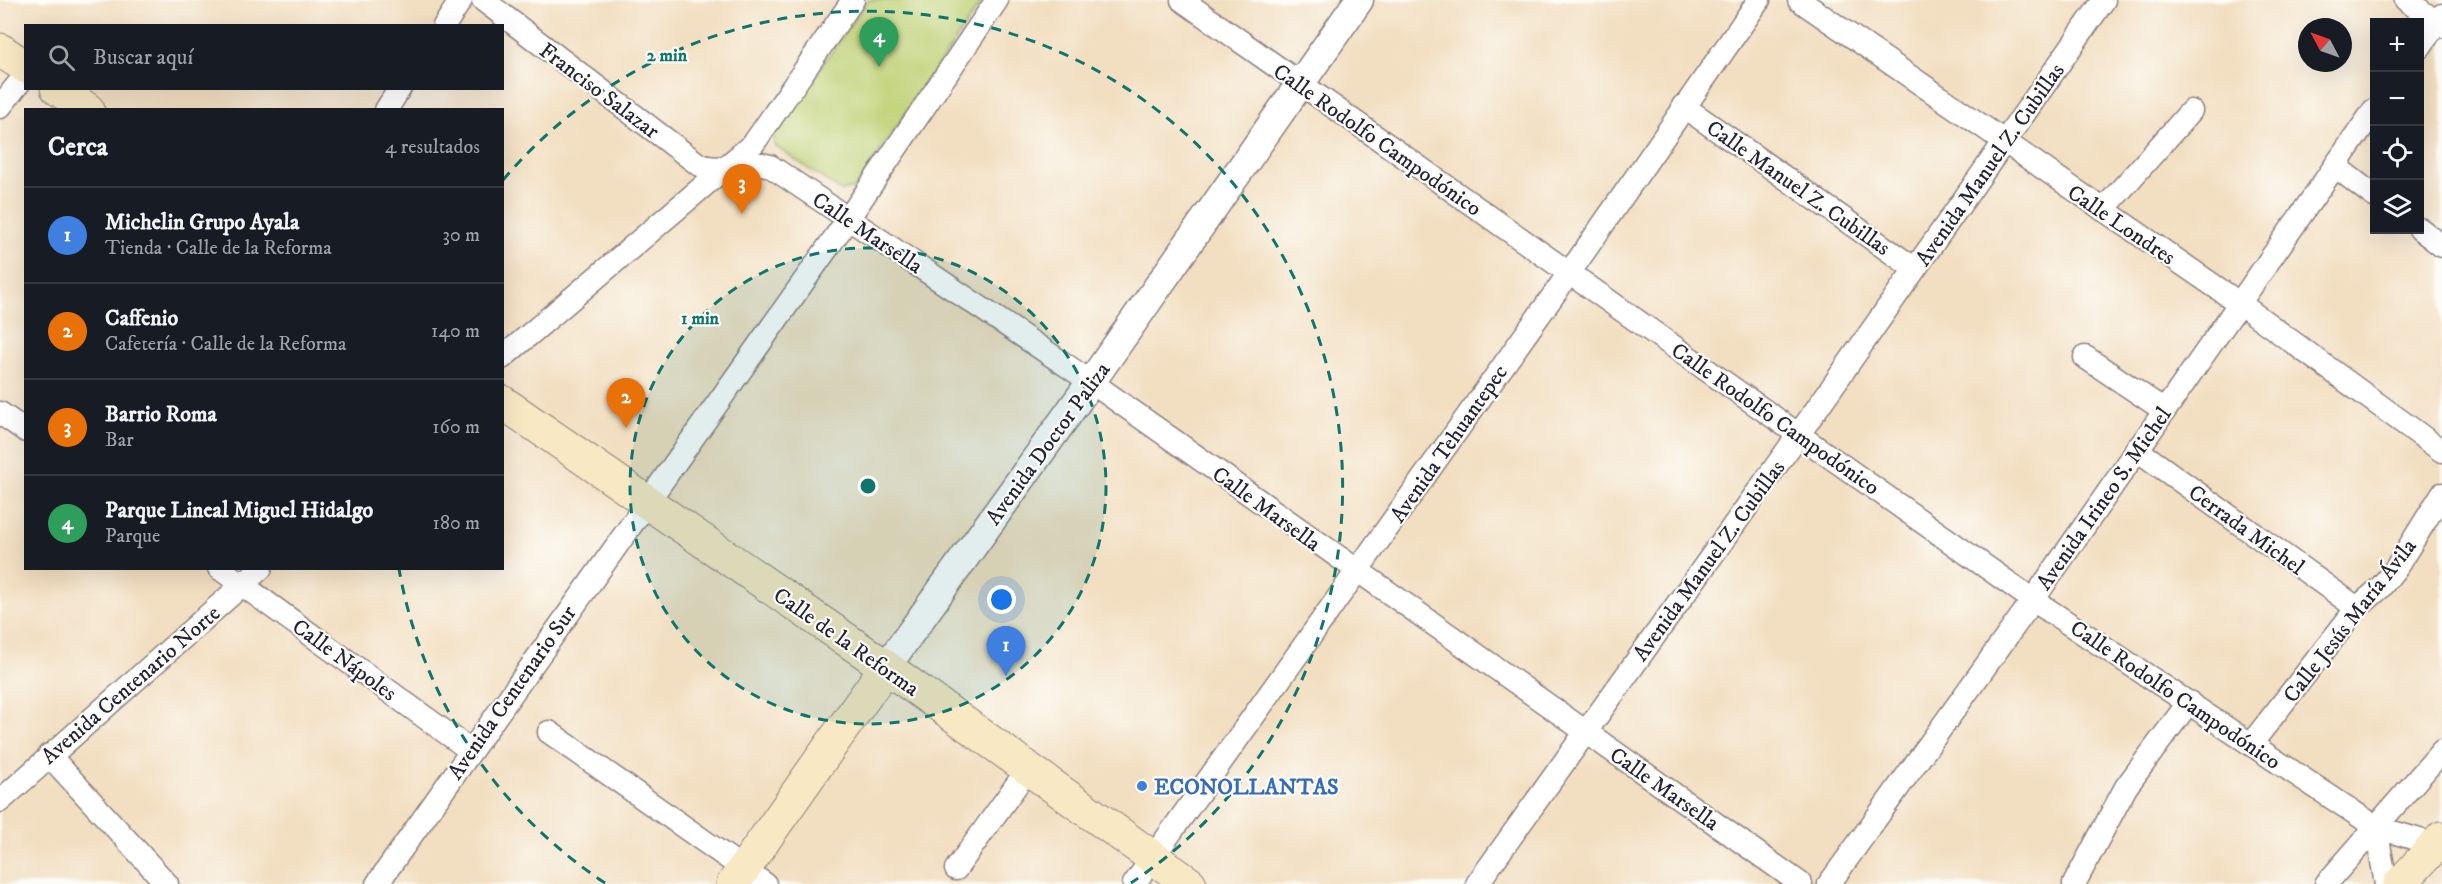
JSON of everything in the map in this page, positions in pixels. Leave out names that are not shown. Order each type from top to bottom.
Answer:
[{"type":"main road","points":[[0,50],[24,66]]},
{"type":"main road","points":[[60,90],[85,108]]},
{"type":"main road","name":"Calle de la Reforma","points":[[504,403],[886,667],[1028,769],[1143,871],[1190,884]]},
{"type":"main road","name":"Avenida Doctor Paliza","points":[[747,879],[886,667]]},
{"type":"main road","points":[[2400,884],[2439,841]]},
{"type":"street","points":[[445,24],[461,0]]},
{"type":"street","name":"Franciso Salazar","points":[[483,0],[698,164],[706,168],[722,167]]},
{"type":"street","points":[[504,356],[722,167],[754,143],[853,0]]},
{"type":"street","name":"Avenida Centenario Sur","points":[[377,884],[848,219],[997,0]]},
{"type":"street","name":"Calle Rodolfo Campodónico","points":[[1182,0],[1300,86],[1570,272],[2033,600],[2376,827],[2439,841]]},
{"type":"street","name":"Avenida Doctor Paliza","points":[[886,667],[1091,382],[1359,0]]},
{"type":"street","name":"Avenida Tehuantepec","points":[[1143,871],[1570,272],[1683,106],[1759,0]]},
{"type":"street","name":"Calle Londres","points":[[1799,0],[2239,303],[2442,451]]},
{"type":"street","name":"Avenida Manuel Z. Cubillas","points":[[1477,884],[1799,434],[2104,0]]},
{"type":"street","points":[[2406,0],[2441,13],[2424,41]]},
{"type":"street","points":[[0,107],[24,77]]},
{"type":"street","points":[[387,108],[399,90]]},
{"type":"street","name":"Calle Manuel Z. Cubillas","points":[[1683,106],[1915,269]]},
{"type":"street","points":[[2103,210],[2191,111]]},
{"type":"street","name":"Avenida Irineo S. Michel","points":[[1830,884],[2033,600],[2370,116]]},
{"type":"street","name":"Calle Marsella","points":[[722,167],[757,161],[770,166],[1091,382],[1801,884]]},
{"type":"street","points":[[2335,166],[2370,193]]},
{"type":"street","points":[[2424,232],[2442,246]]},
{"type":"street","points":[[2085,357],[2164,410]]},
{"type":"street","points":[[0,413],[24,430]]},
{"type":"street","name":"Cerrada Michel","points":[[2136,449],[2357,608]]},
{"type":"street","name":"Calle Jesús María Ávila","points":[[2251,744],[2357,608],[2380,588],[2396,568],[2442,494]]},
{"type":"street","name":"Calle Nápoles","points":[[222,570],[470,750]]},
{"type":"street","name":"Avenida Centenario Norte","points":[[0,801],[259,570]]},
{"type":"street","points":[[2074,884],[2126,787],[2189,702]]},
{"type":"street","points":[[549,732],[747,879]]},
{"type":"street","points":[[2326,884],[2442,751]]},
{"type":"street","points":[[49,755],[167,884]]},
{"type":"street","points":[[956,869],[1028,769]]},
{"type":"street","points":[[2376,827],[2386,884]]},
{"type":"green space","points":[[868,0],[983,0],[855,188],[841,191],[774,145],[774,134]]},
{"type":"place","name":"Parque Lineal Miguel Hidalgo","points":[[879,67]]},
{"type":"place","name":"Barrio Roma","points":[[742,214]]},
{"type":"place","name":"Caffenio","points":[[626,428]]},
{"type":"place","name":"Michelin Grupo Ayala","points":[[1006,676]]},
{"type":"place","name":"ECONOLLANTAS","points":[[1142,786]]}]
